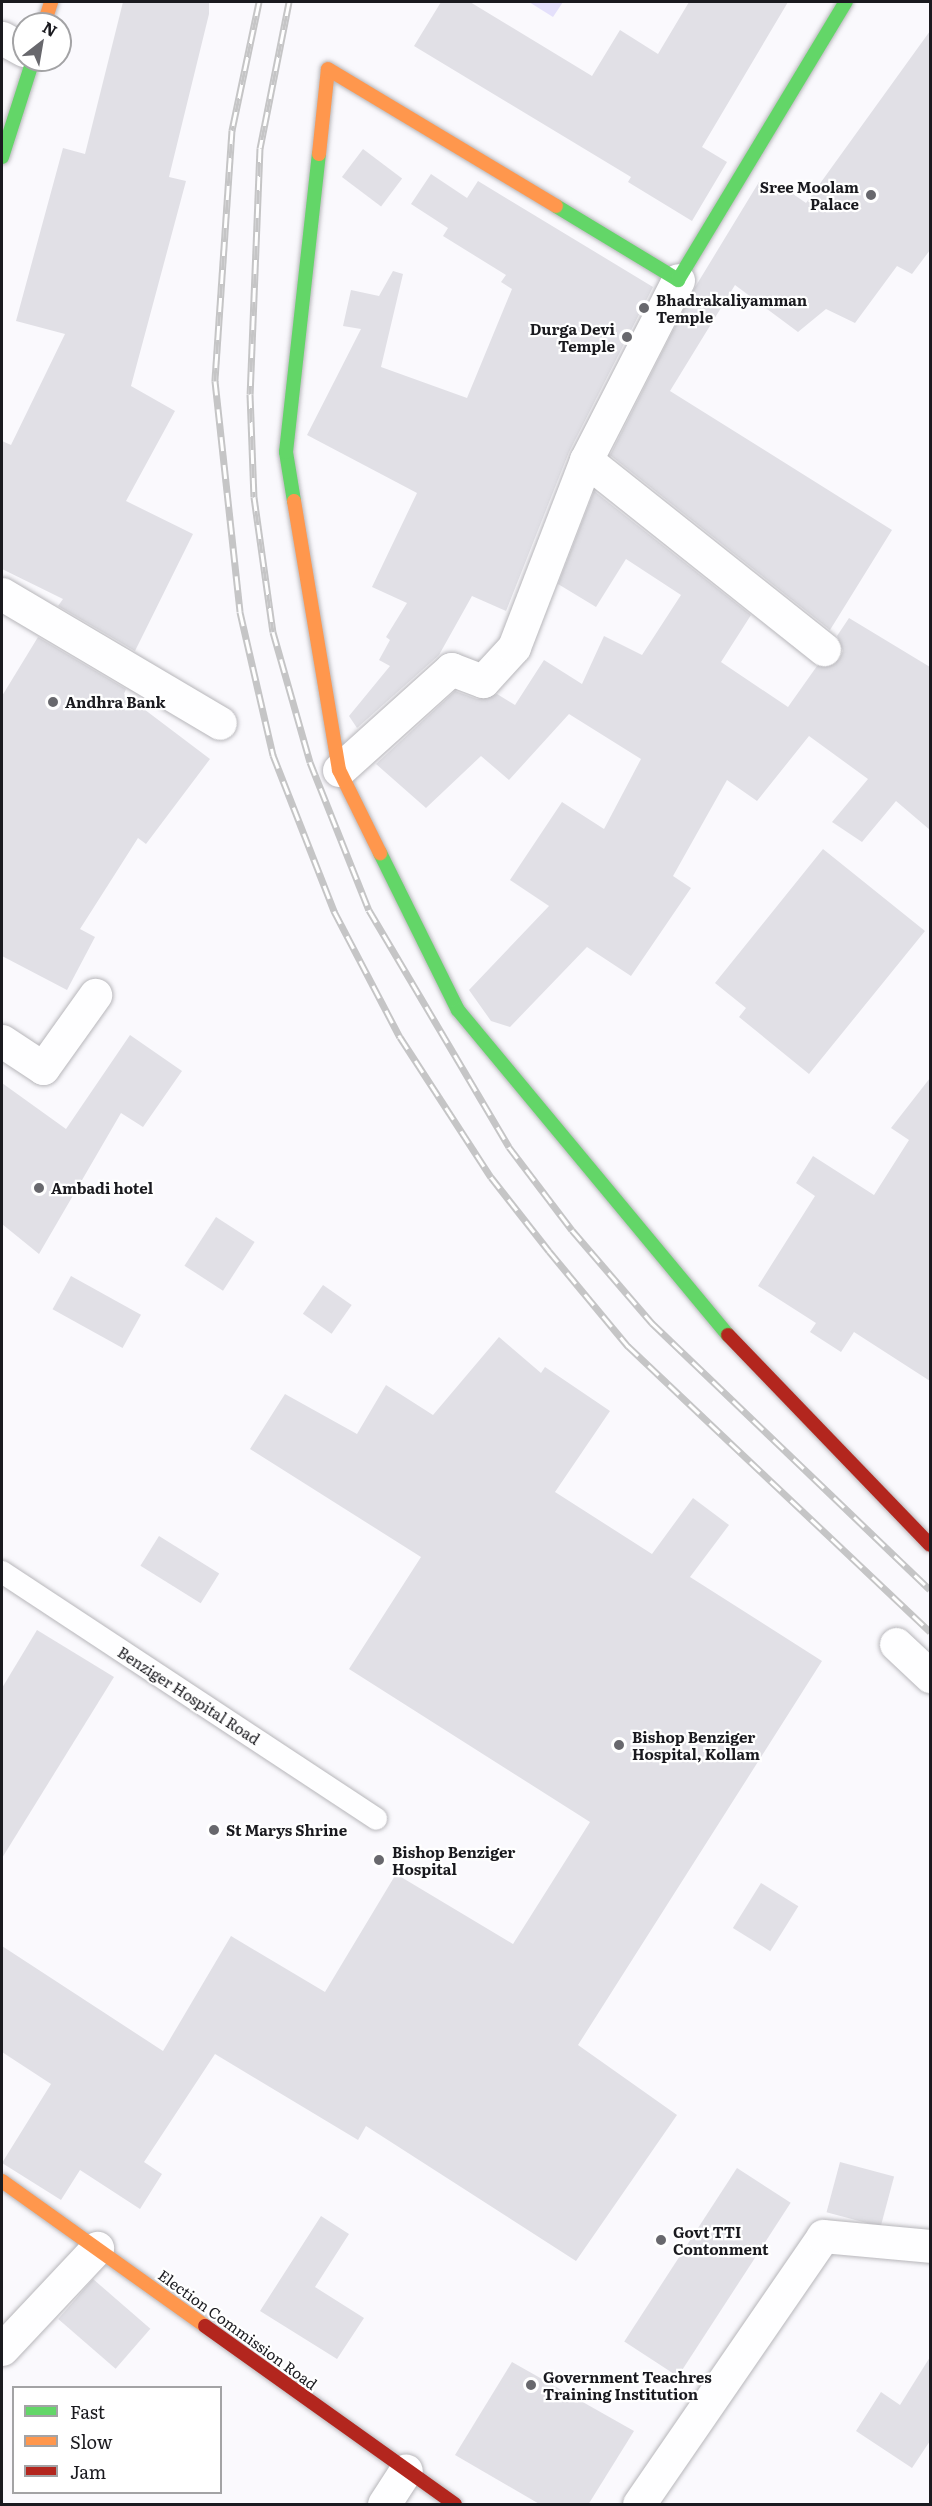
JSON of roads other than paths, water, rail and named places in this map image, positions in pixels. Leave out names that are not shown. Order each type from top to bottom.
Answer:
[{"type":"street","points":[[339,770],[451,669],[483,681],[514,647],[586,460],[678,280],[846,2]]},
{"type":"street","points":[[678,280],[328,69],[286,452],[339,770],[458,1010],[707,1313],[930,1545]]},
{"type":"street","points":[[2,157],[29,72]]},
{"type":"street","points":[[586,460],[824,649]]},
{"type":"street","points":[[2,594],[220,723]]},
{"type":"street","points":[[2,1041],[43,1068],[95,995]]},
{"type":"street","points":[[896,1644],[930,1676]]},
{"type":"street","name":"Election Commission Road","points":[[2,2181],[455,2505]]},
{"type":"street","points":[[639,2505],[823,2236],[930,2246]]},
{"type":"street","points":[[2,2349],[97,2248]]},
{"type":"street","points":[[384,2505],[406,2470]]},
{"type":"lane","name":"Benziger Hospital Road","points":[[2,1572],[376,1819]]},
{"type":"railway","points":[[259,2],[232,130],[215,381],[240,612],[273,755],[334,911],[400,1037],[491,1177],[549,1251],[628,1346],[930,1632]]},
{"type":"railway","points":[[289,2],[260,148],[250,394],[254,497],[273,632],[310,762],[369,910],[509,1147],[572,1230],[652,1323],[930,1590]]},
{"type":"place","name":"Sree Moolam Palace","points":[[871,195]]},
{"type":"place","name":"Bhadrakaliyamman Temple","points":[[644,308]]},
{"type":"place","name":"Durga Devi Temple","points":[[627,337]]},
{"type":"place","name":"Andhra Bank","points":[[53,702]]},
{"type":"place","name":"Ambadi hotel","points":[[39,1188]]},
{"type":"place","name":"Bishop Benziger Hospital, Kollam","points":[[619,1745]]},
{"type":"place","name":"St Marys Shrine","points":[[214,1830]]},
{"type":"place","name":"Bishop Benziger Hospital","points":[[379,1860]]},
{"type":"place","name":"Govt TTI Contonment","points":[[661,2240]]},
{"type":"place","name":"Government Teachres Training Institution","points":[[531,2385]]}]
